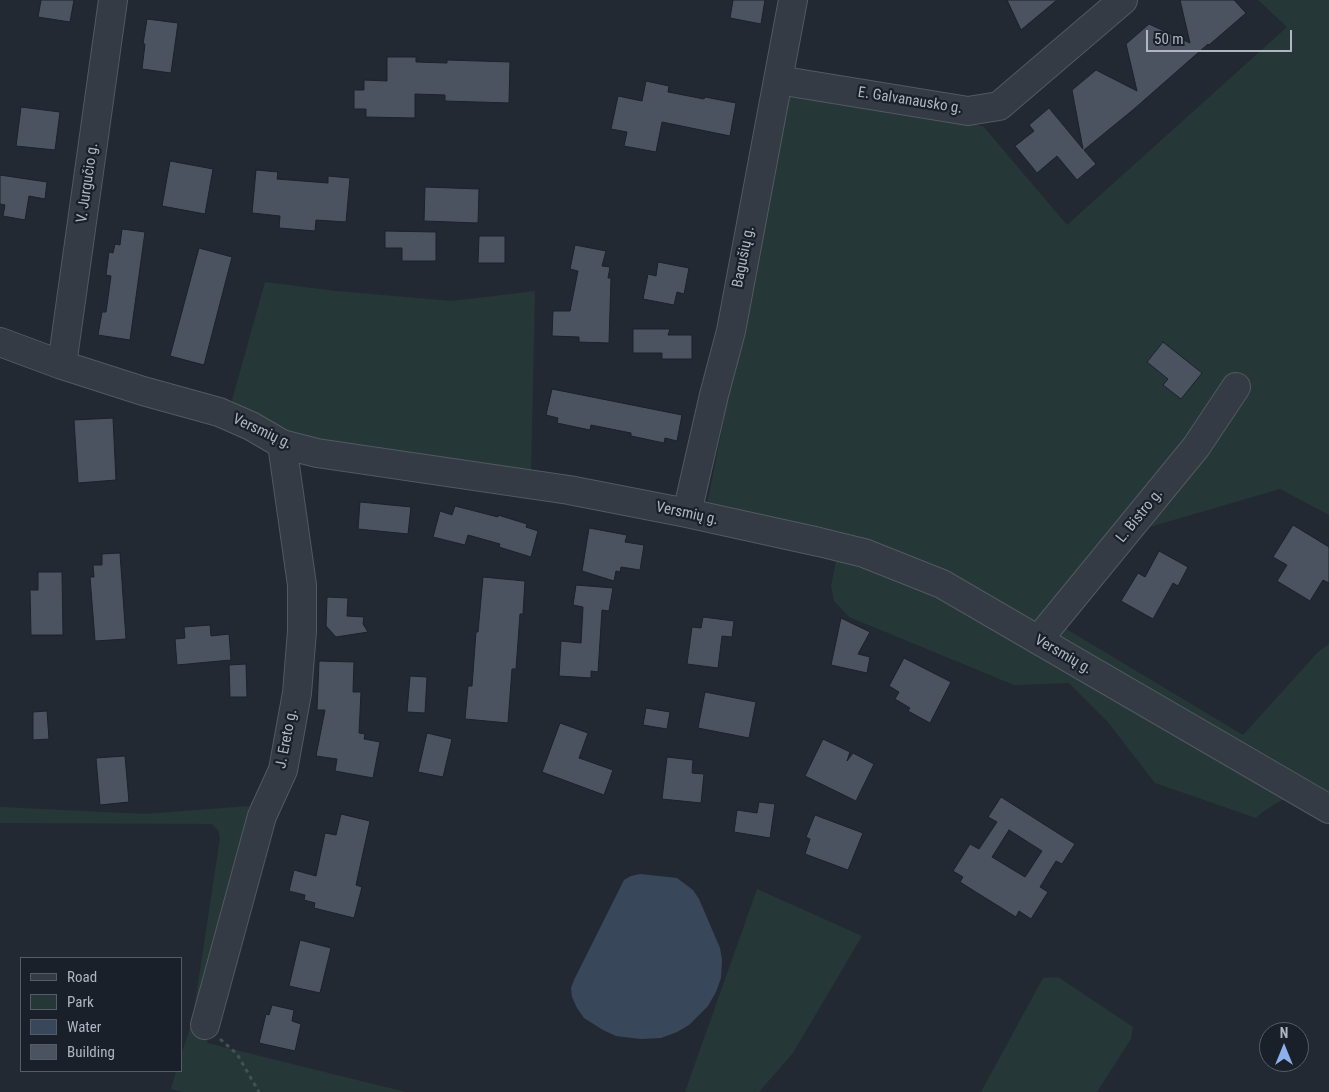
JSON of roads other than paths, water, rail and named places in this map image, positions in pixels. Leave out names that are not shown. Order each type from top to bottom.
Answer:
[{"type":"street","name":"V. Jurgučio g.","points":[[62,365],[113,0]]},
{"type":"street","name":"Bagušių g.","points":[[687,513],[714,395],[731,332],[793,0]]},
{"type":"street","name":"E. Galvanausko g.","points":[[778,80],[968,110],[999,106],[1123,0]]},
{"type":"street","name":"Versmių g.","points":[[0,342],[62,365],[143,391],[219,412],[251,426],[282,444],[317,453],[569,490],[687,513],[864,553],[942,584],[1329,809]]},
{"type":"street","name":"L. Bistro g.","points":[[1038,640],[1196,447],[1236,387]]},
{"type":"street","name":"J. Ereto g.","points":[[205,1025],[262,816],[283,770],[297,692],[302,631],[302,585],[282,444]]},
{"type":"water","points":[[640,874],[677,878],[693,890],[699,899],[720,948],[722,960],[721,978],[708,1006],[689,1025],[661,1038],[641,1039],[616,1036],[584,1018],[572,997],[571,988],[574,980],[624,880]]}]
